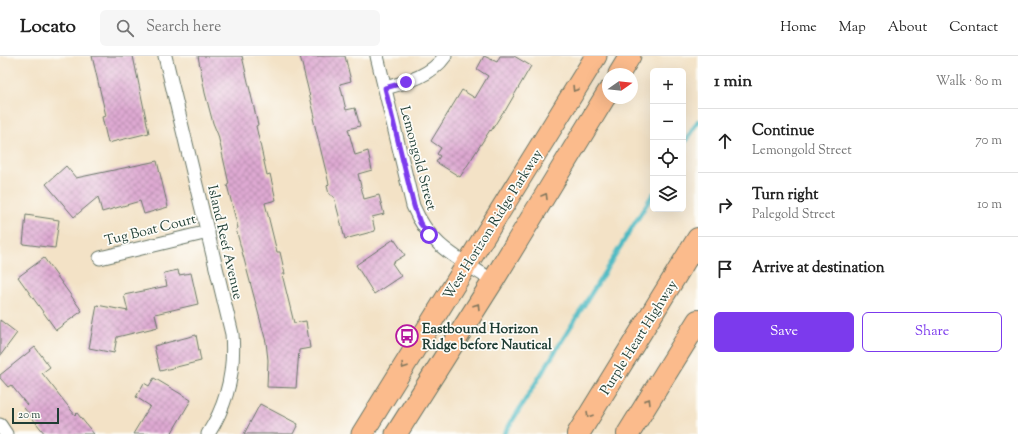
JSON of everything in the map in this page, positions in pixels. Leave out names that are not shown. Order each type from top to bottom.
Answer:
[{"type":"highway","name":"Purple Heart Highway","points":[[578,434],[698,239]]},
{"type":"highway","points":[[628,434],[698,321]]},
{"type":"main road","name":"West Horizon Ridge Parkway","points":[[362,434],[596,56]]},
{"type":"main road","points":[[623,68],[630,56]]},
{"type":"main road","points":[[396,434],[493,280],[602,102]]},
{"type":"street","name":"Island Reef Avenue","points":[[165,56],[232,334],[234,354],[232,375],[226,398],[208,434]]},
{"type":"street","name":"Lemongold Street","points":[[377,56],[414,206],[420,223],[440,246],[493,280]]},
{"type":"street","points":[[385,88],[423,75],[441,62],[445,56]]},
{"type":"street","name":"Tug Boat Court","points":[[100,258],[208,232]]},
{"type":"street","points":[[0,425],[6,434]]},
{"type":"building","points":[[92,56],[133,56],[149,133],[108,143],[102,117],[106,116]]},
{"type":"building","points":[[198,56],[242,56],[258,125],[256,126],[267,175],[270,174],[276,200],[265,203],[277,252],[280,252],[285,274],[282,274],[294,323],[306,321],[310,348],[299,350],[296,388],[267,387],[268,360],[266,342],[236,229],[238,228],[227,185],[229,184],[218,135],[213,123],[205,93]]},
{"type":"building","points":[[300,56],[345,56],[351,81],[340,84],[346,110],[355,108],[360,126],[348,129],[355,155],[368,151],[372,170],[358,174],[364,199],[379,195],[384,214],[372,217],[375,231],[345,239],[334,197],[329,194],[327,186],[329,184]]},
{"type":"building","points":[[484,56],[497,62],[500,56],[514,56],[531,66],[505,111],[491,131],[490,130],[460,177],[436,162],[440,156],[437,154],[441,148],[431,141],[462,90],[475,98],[488,76],[477,69]]},
{"type":"building","points":[[157,161],[168,207],[144,214],[140,201],[102,212],[98,197],[74,217],[46,184],[66,166],[76,178]]},
{"type":"building","points":[[26,215],[59,220],[55,248],[23,244]]},
{"type":"building","points":[[394,239],[405,255],[392,263],[401,276],[374,294],[356,265]]},
{"type":"building","points":[[44,258],[82,311],[56,330],[18,277]]},
{"type":"building","points":[[178,270],[179,275],[191,273],[198,304],[155,314],[158,327],[117,337],[114,353],[89,348],[97,305],[128,311],[124,295],[167,286],[164,273]]},
{"type":"building","points":[[0,320],[17,333],[0,356]]},
{"type":"building","points":[[196,335],[201,361],[160,371],[154,346]]},
{"type":"building","points":[[35,347],[50,367],[42,373],[75,415],[77,413],[94,434],[45,434],[24,408],[27,405],[11,385],[8,387],[0,378],[0,375]]},
{"type":"building","points":[[154,378],[191,400],[171,434],[133,434],[150,406],[136,397],[144,383],[149,386]]},
{"type":"building","points":[[260,404],[298,424],[293,434],[244,434]]},
{"type":"waterway","points":[[686,140],[698,121]]},
{"type":"waterway","points":[[504,434],[650,199]]},
{"type":"place","name":"Eastbound Horizon Ridge before Nautical","points":[[407,336]]},
{"type":"route","points":[[406,82],[385,88],[414,206],[420,223],[429,235]]}]
